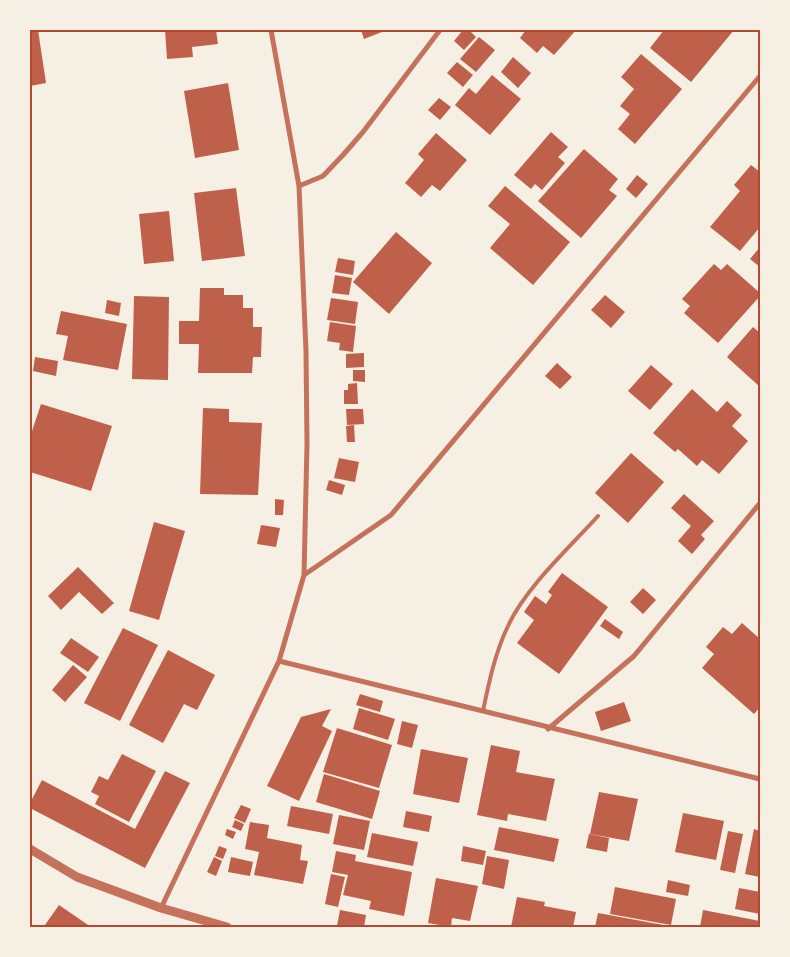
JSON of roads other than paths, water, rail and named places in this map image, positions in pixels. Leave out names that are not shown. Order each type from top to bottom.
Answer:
[{"type":"street","points":[[161,908],[279,661],[304,575],[307,444],[306,351],[299,186],[272,30]]},
{"type":"street","points":[[299,186],[323,176],[348,150],[440,30]]},
{"type":"street","points":[[304,575],[391,515],[760,76]]},
{"type":"street","points":[[548,729],[634,656],[760,503]]},
{"type":"street","points":[[279,661],[483,711],[548,729],[760,779]]},
{"type":"street","points":[[30,849],[77,877],[161,908],[227,927]]},
{"type":"lane","points":[[483,711],[495,658],[509,624],[534,587],[598,516]]}]
